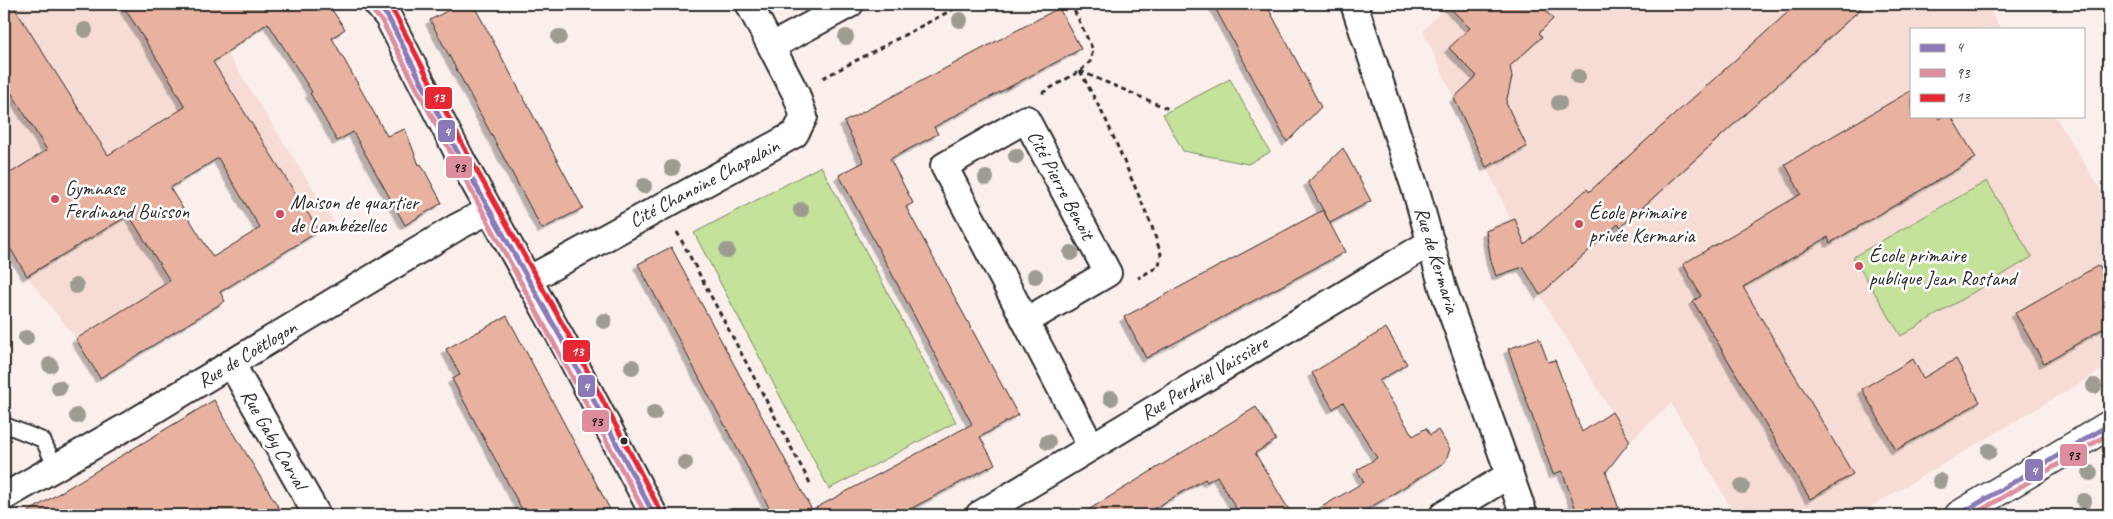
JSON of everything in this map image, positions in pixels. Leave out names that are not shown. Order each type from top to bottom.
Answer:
[{"type":"main road","points":[[1959,515],[2109,425]]},
{"type":"street","points":[[377,4],[388,17],[654,515]]},
{"type":"street","name":"Cité Chanoine Chapalain","points":[[528,280],[794,134],[804,117],[796,94],[749,4]]},
{"type":"street","points":[[772,46],[850,4]]},
{"type":"street","name":"Rue de Kermaria","points":[[1354,4],[1417,194],[1443,288],[1524,515]]},
{"type":"street","name":"Cité Pierre Benoit","points":[[1092,446],[944,166],[1026,119],[1108,273]]},
{"type":"street","name":"Rue de Coëtlogon","points":[[4,497],[490,210]]},
{"type":"street","name":"Rue Perdriel Vaissière","points":[[979,515],[1431,242]]},
{"type":"street","points":[[1026,321],[1108,273]]},
{"type":"street","name":"Rue Gaby Carval","points":[[232,363],[317,515]]},
{"type":"street","points":[[1442,515],[1509,475]]},
{"type":"lane","points":[[4,423],[43,440],[55,466]]},
{"type":"path","points":[[796,94],[963,4]]},
{"type":"path","points":[[1026,119],[1032,99],[1080,71],[1090,62],[1093,50],[1071,4]]},
{"type":"path","points":[[1080,71],[1171,110]]},
{"type":"path","points":[[1080,71],[1107,122],[1151,224],[1161,254],[1158,266],[1127,283],[1108,273]]},
{"type":"path","points":[[663,205],[811,485]]},
{"type":"shaded area","points":[[4,4],[250,4],[270,21],[227,53],[334,222],[319,231],[213,61],[173,86],[185,107],[97,162],[170,281],[76,339],[27,276],[4,238]]},
{"type":"shaded area","name":"École primaire publique Jean Rostand","points":[[1447,4],[1888,4],[1896,11],[1904,4],[1986,4],[2000,28],[1910,28],[1910,118],[2056,118],[2109,203],[2109,366],[1857,515],[1735,515],[1671,403],[1630,441],[1523,268],[1496,276],[1483,230],[1510,218],[1423,31]]},
{"type":"green space","points":[[1230,79],[1270,152],[1248,164],[1183,151],[1163,114]]},
{"type":"green space","points":[[821,166],[956,422],[829,489],[694,233]]},
{"type":"green space","points":[[1987,181],[2032,257],[1901,336],[1853,257]]},
{"type":"building","points":[[4,4],[12,4],[108,155],[185,107],[174,86],[122,4],[328,4],[345,29],[332,38],[387,136],[405,129],[419,165],[421,164],[442,203],[405,225],[353,132],[337,141],[310,93],[312,92],[268,23],[213,62],[319,231],[220,292],[225,301],[100,378],[76,339],[170,281],[129,215],[27,276],[4,238],[4,177],[47,150],[4,81]],"holes":[[[218,158],[260,228],[213,257],[170,188]]]},
{"type":"building","points":[[460,4],[473,4],[583,208],[542,229],[430,20]]},
{"type":"building","points":[[1213,4],[1266,4],[1294,56],[1321,107],[1287,142]]},
{"type":"building","points":[[1446,4],[1540,4],[1553,19],[1539,33],[1542,37],[1510,66],[1512,77],[1506,103],[1527,147],[1486,167],[1454,98],[1477,76],[1449,48],[1470,28]]},
{"type":"building","points":[[1797,4],[1866,4],[1621,227],[1618,224],[1540,295],[1523,267],[1496,276],[1491,261],[1486,231],[1515,219],[1525,245],[1587,189],[1589,192]]},
{"type":"building","points":[[1059,8],[1081,49],[934,127],[938,134],[890,159],[913,203],[906,207],[1018,415],[980,437],[995,464],[899,515],[773,515],[638,264],[671,247],[812,510],[972,424],[839,175],[864,162],[844,122]]},
{"type":"building","points":[[1910,91],[1910,118],[1952,118],[1976,158],[1830,243],[1828,237],[1743,287],[1853,474],[1810,499],[1693,301],[1701,296],[1683,264],[1801,194],[1785,164]]},
{"type":"building","points":[[1343,148],[1371,201],[1330,223],[1308,182]]},
{"type":"building","points":[[1323,210],[1345,252],[1146,358],[1124,317]]},
{"type":"building","points":[[2099,265],[2109,283],[2109,325],[2044,363],[2015,313]]},
{"type":"building","points":[[507,316],[613,515],[525,515],[452,379],[460,375],[446,349]]},
{"type":"building","points":[[1386,328],[1407,364],[1379,381],[1413,436],[1426,428],[1430,435],[1438,430],[1450,449],[1445,462],[1358,515],[1308,515],[1364,482],[1357,470],[1377,458],[1343,402],[1333,409],[1312,373]]},
{"type":"building","points":[[1539,338],[1548,362],[1555,360],[1582,432],[1612,412],[1630,441],[1606,472],[1621,515],[1578,515],[1562,471],[1553,474],[1508,349]]},
{"type":"building","points":[[1913,359],[1923,378],[1956,359],[1980,402],[1896,450],[1862,389]]},
{"type":"building","points":[[214,400],[283,515],[23,515]]},
{"type":"building","points":[[1256,407],[1276,440],[1255,453],[1292,515],[1240,515],[1217,476],[1207,482],[1205,479],[1143,515],[1080,515]]},
{"type":"transit line","name":"4","points":[[377,4],[388,17],[461,159],[561,338],[654,515]]},
{"type":"transit line","name":"13","points":[[387,4],[395,14],[468,155],[568,334],[661,512]]},
{"type":"transit line","name":"93","points":[[371,9],[382,21],[646,515]]},
{"type":"transit line","name":"4","points":[[1959,515],[2109,425]]},
{"type":"transit line","name":"93","points":[[1973,515],[2109,434]]},
{"type":"place","name":"Gymnase Ferdinand Buisson","points":[[55,199]]},
{"type":"place","name":"Maison de quartier de Lambézellec","points":[[280,214]]},
{"type":"place","name":"École primaire privée Kermaria","points":[[1579,224]]},
{"type":"place","name":"École primaire publique Jean Rostand","points":[[1859,266]]}]
